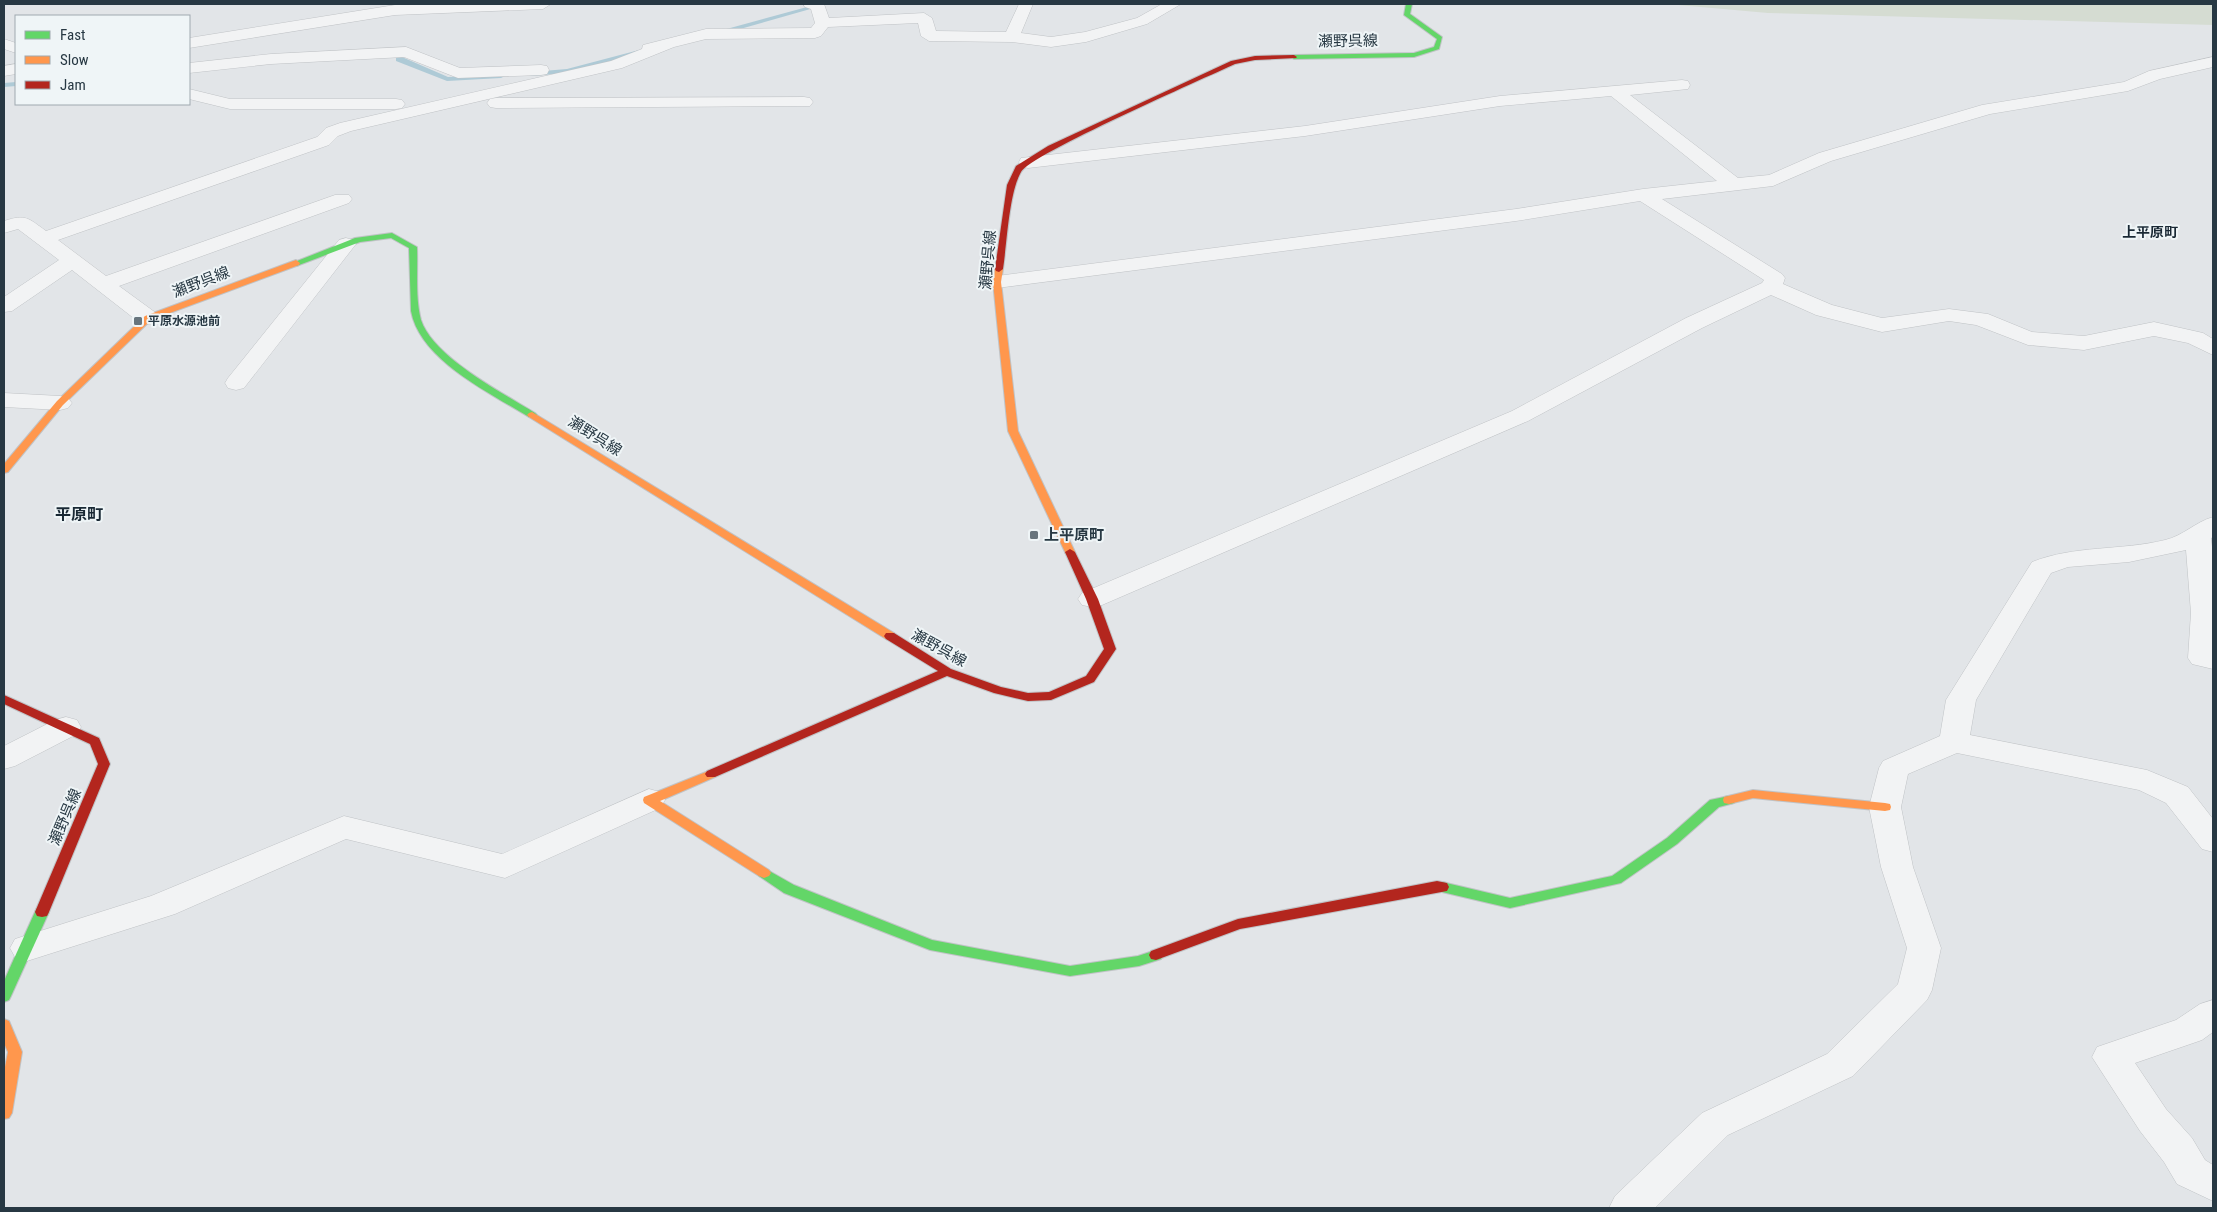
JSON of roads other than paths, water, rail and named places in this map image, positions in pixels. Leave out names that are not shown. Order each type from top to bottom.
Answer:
[{"type":"main road","name":"瀬野呉線","points":[[4,470],[60,403],[148,318],[346,244],[358,240],[392,235],[413,247],[417,322],[436,351],[479,382],[947,672],[998,690],[1028,697],[1051,696],[1090,679],[1110,649],[1092,599],[1013,431],[997,282],[1012,185],[1019,168],[1059,144],[1234,62],[1255,58],[1414,55],[1437,48],[1440,38],[1406,15],[1409,4]]},
{"type":"main road","points":[[648,800],[947,672]]},
{"type":"main road","name":"瀬野呉線","points":[[4,699],[96,741],[104,764],[27,948],[4,996]]},
{"type":"main road","points":[[648,800],[789,888],[930,944],[1070,971],[1139,961],[1238,924],[1437,886],[1510,903],[1616,880],[1672,840],[1715,803],[1752,794],[1885,807]]},
{"type":"main road","points":[[4,1025],[15,1052],[4,1113]]},
{"type":"street","points":[[190,43],[395,10],[543,4]]},
{"type":"street","points":[[810,4],[817,5],[823,23]]},
{"type":"street","points":[[1012,37],[1026,4]]},
{"type":"street","points":[[190,68],[271,59],[406,52],[458,73],[554,69],[667,45],[706,34],[815,33],[823,23],[924,18],[929,36],[1012,37],[1051,42],[1086,37],[1142,21],[1173,4]]},
{"type":"street","points":[[42,238],[323,141],[332,132],[346,127],[616,65],[667,45]]},
{"type":"street","points":[[997,282],[1516,214],[1643,195],[1773,180],[1824,158],[1988,109],[2128,86],[2155,75],[2213,62]]},
{"type":"street","points":[[1028,162],[1305,131],[1500,101],[1682,85]]},
{"type":"street","points":[[1614,90],[1733,184]]},
{"type":"street","points":[[190,94],[230,104],[804,102]]},
{"type":"street","points":[[1092,599],[1520,416],[1694,323],[1771,287],[1775,278],[1643,195]]},
{"type":"street","points":[[104,284],[342,199]]},
{"type":"street","points":[[4,227],[21,222],[148,318]]},
{"type":"street","points":[[236,383],[346,244]]},
{"type":"street","points":[[4,306],[72,260]]},
{"type":"street","points":[[1771,287],[1824,310],[1882,326],[1950,315],[1980,319],[2028,338],[2084,343],[2154,329],[2195,338],[2213,348]]},
{"type":"street","points":[[4,400],[60,403]]},
{"type":"street","points":[[1954,742],[1961,700],[2040,568],[2059,560],[2083,556],[2119,556],[2146,552],[2205,531],[2205,637],[2202,658],[2213,660]]},
{"type":"street","points":[[4,759],[66,727]]},
{"type":"street","points":[[1629,1208],[1715,1124],[1840,1065],[1914,990],[1924,948],[1897,867],[1885,807],[1894,768],[1954,742],[2146,781],[2177,795],[2213,841]]},
{"type":"street","points":[[27,948],[163,905],[344,827],[505,866],[648,800]]},
{"type":"street","points":[[2213,1014],[2189,1030],[2110,1057],[2153,1120],[2178,1150],[2191,1172],[2213,1184]]},
{"type":"waterway","points":[[716,33],[825,4]]},
{"type":"waterway","points":[[531,74],[567,71],[639,52]]},
{"type":"waterway","points":[[399,59],[447,79],[501,76]]},
{"type":"waterway","points":[[4,85],[15,84]]},
{"type":"place","name":"平原水源池前","points":[[138,321]]},
{"type":"place","name":"上平原町","points":[[1034,535]]},
{"type":"district","name":"上平原町","points":[[2150,232]]},
{"type":"district","name":"平原町","points":[[79,514]]}]
